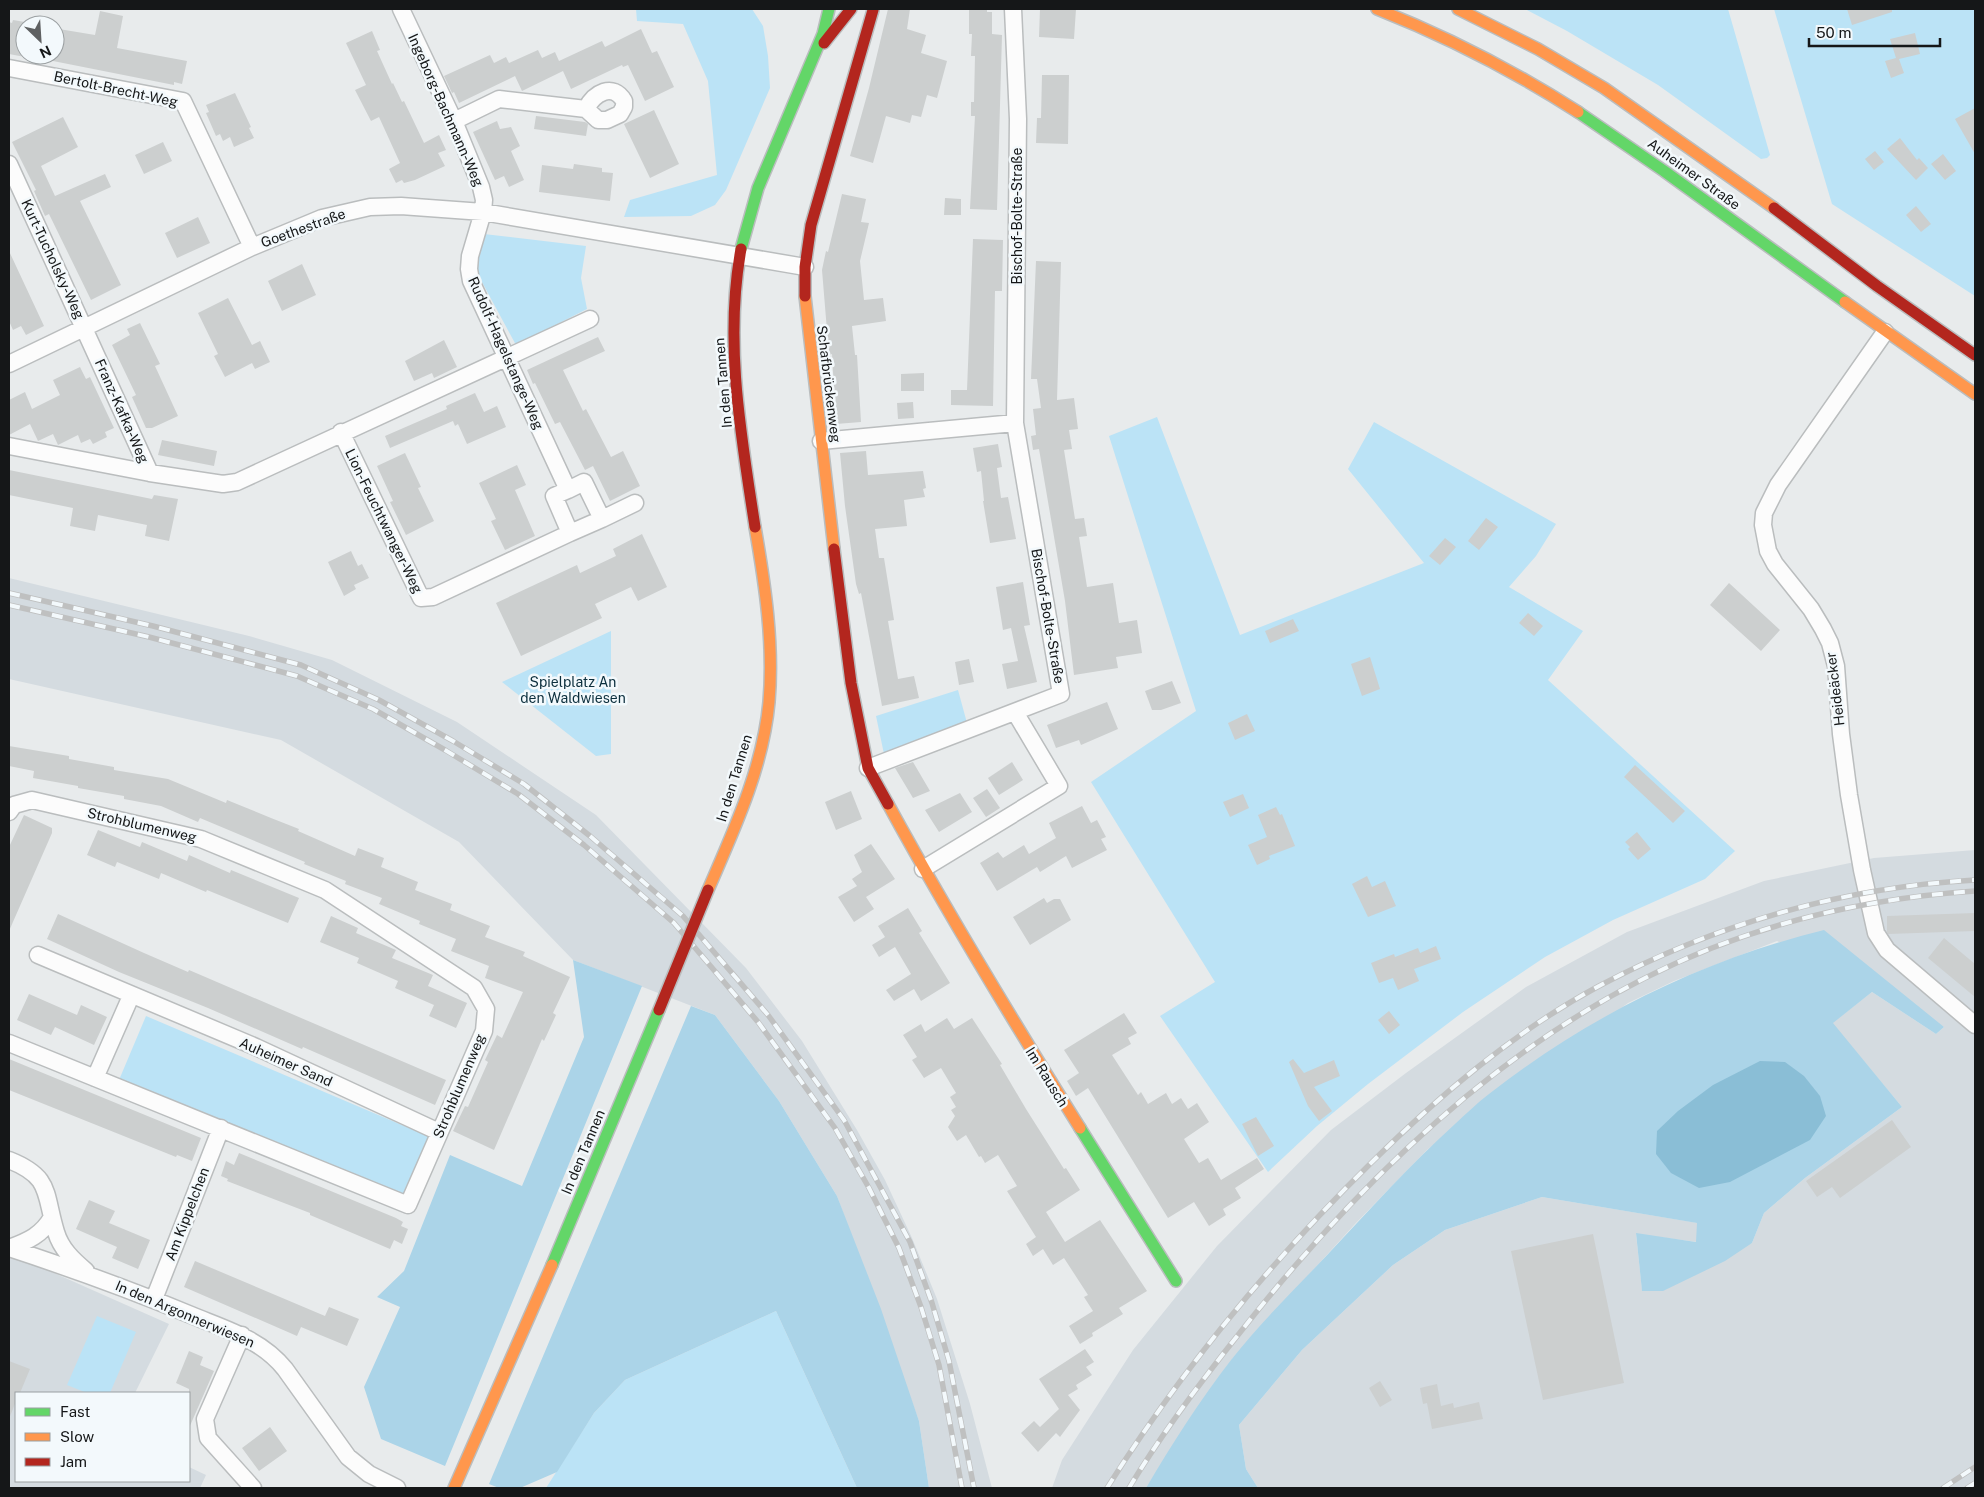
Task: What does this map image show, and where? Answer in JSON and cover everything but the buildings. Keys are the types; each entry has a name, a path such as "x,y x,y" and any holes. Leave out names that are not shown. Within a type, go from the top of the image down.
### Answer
{"street":[{"name":"Ingeborg-Bachmann-Weg","path":"401,9 454,121 481,187 484,200 483,212"},
{"name":"In den Tannen","path":"454,1488 529,1319 736,824 750,786 761,746 770,674 765,601 735,375 733,313 740,256 750,211 813,59 829,9"},
{"path":"813,59 851,9"},
{"name":"Bischof-Bolte-Straße","path":"868,768 1061,694 1015,423 1018,119 1013,9"},
{"name":"Auheimer Straße","path":"1377,9 1449,39 1559,99 1640,153 1885,332 1975,394"},
{"name":"Auheimer Straße","path":"1458,9 1538,49 1604,88 1975,355"},
{"name":"Schafbrückenweg","path":"868,768 851,683 806,323 804,290 811,225 873,10"},
{"path":"813,59 815,22"},
{"name":"Bertolt-Brecht-Weg","path":"9,68 183,101 252,247"},
{"path":"454,121 499,100 586,108"},
{"name":"Kurt-Tucholsky-Weg","path":"9,164 85,328"},
{"name":"Goethestraße","path":"9,364 252,247 322,218 370,207 401,206 483,212 628,235 687,248 805,267"},
{"name":"Rudolf-Hagelstange-Weg","path":"483,212 470,256 469,269 475,291 508,356 568,490"},
{"name":"Lion-Feuchtwanger-Weg","path":"150,473 222,484 237,482 341,432 590,319"},
{"name":"Franz-Kafka-Weg","path":"85,328 150,473"},
{"name":"Heideäcker","path":"1885,332 1778,485 1764,513 1763,524 1768,551 1775,564 1811,610 1830,643 1836,666 1841,734 1849,795 1862,870 1876,934 1888,950 1975,1025"},
{"path":"822,441 1015,423"},
{"name":"Lion-Feuchtwanger-Weg","path":"341,432 421,598 433,597 570,533"},
{"name":"Franz-Kafka-Weg","path":"9,446 150,473"},
{"path":"602,519 584,482 554,496 570,533 602,519 635,503"},
{"path":"923,870 1058,786 1015,712"},
{"name":"Im Rausch","path":"868,768 923,870 1026,1042 1176,1281"},
{"name":"Strohblumenweg","path":"9,812 14,805 32,800 201,839 325,890 474,988 486,1008 484,1031 408,1205 9,1043"},
{"name":"Auheimer Sand","path":"38,955 131,996 256,1047 439,1132"},
{"path":"95,1078 131,996"},
{"name":"Am Kippelchen","path":"154,1299 221,1128"},
{"name":"In den Argonnerwiesen","path":"9,1160 24,1166 40,1179 45,1188 62,1245 72,1260 90,1274"},
{"path":"9,1248 31,1240 47,1225 52,1216"},
{"name":"In den Argonnerwiesen","path":"9,1248 90,1274 154,1299 242,1335 264,1348 277,1359 348,1457 369,1474 397,1488"},
{"path":"242,1335 205,1419 208,1438 253,1488"}],"shaded area":[{"path":"9,578 249,636 332,660 457,722 596,815 746,968 802,1041 857,1130 885,1180 912,1238 937,1299 970,1404 992,1488 929,1488 919,1421 837,1196 779,1101 715,1015 573,960 459,842 281,740 9,679"},
{"path":"1975,850 1975,1488 1258,1488 1246,1469 1239,1425 1302,1350 1393,1265 1445,1230 1542,1197 1698,1223 1697,1242 1636,1234 1642,1290 1752,1243 1764,1213 1805,1178 1902,1107 1832,1023 1872,992 1936,1034 1944,1027 1777,941 1674,981 1628,1003 1428,1149 1355,1224 1232,1359 1194,1413 1146,1488 1052,1488 1062,1460 1133,1350 1217,1246 1331,1130 1406,1073 1526,987 1627,932 1764,881 1874,858"},
{"path":"1824,930 1944,1027 1936,1034 1872,992 1833,1023 1902,1107 1805,1178 1764,1213 1752,1243 1725,1261 1663,1291 1642,1291 1636,1233 1696,1242 1697,1223 1542,1197 1445,1230 1393,1265 1302,1350 1239,1425 1246,1469 1258,1488 1146,1488 1208,1391 1254,1332 1407,1171 1485,1097 1566,1040 1648,994 1734,957"},
{"path":"573,960 642,986 445,1466 381,1439 364,1387 400,1307 377,1297 404,1271 450,1155 522,1186 584,1037"},
{"path":"691,1006 715,1015 779,1101 837,1196 881,1309 919,1421 929,1488 857,1488 776,1311 625,1380 594,1413 557,1472 520,1488 499,1488 489,1484"},
{"path":"1760,1061 1785,1062 1804,1076 1820,1096 1826,1116 1810,1140 1730,1182 1699,1188 1671,1173 1656,1154 1657,1131 1678,1111 1713,1085"},
{"path":"9,1253 169,1324 135,1392 15,1392 15,1482 190,1482 190,1467 206,1475 200,1488 9,1488"}],"green space":[{"path":"636,9 752,9 763,26 768,56 770,88 726,190 715,205 691,216 624,217 630,200 717,175 708,81 683,24 637,21"},
{"path":"1525,9 1728,9 1770,155 1767,158 1761,159 1658,85 1567,31"},
{"path":"1774,9 1975,9 1975,296 1832,204"},
{"path":"484,234 586,246 581,278 587,309 516,345 476,271 477,257"},
{"path":"1157,417 1240,635 1424,563 1348,469 1374,422 1556,524 1536,556 1509,587 1583,631 1548,680 1735,851 1705,879 1613,920 1545,957 1463,1012 1368,1084 1317,1126 1268,1172 1160,1016 1215,982 1091,782 1196,711 1109,436"},
{"name":"Spielplatz An den Waldwiesen","path":"611,631 611,754 596,756 502,682"},
{"path":"958,690 967,723 884,754 876,716"},
{"path":"146,1016 430,1137 402,1200 119,1080"},
{"path":"776,1311 857,1488 546,1488 594,1413 625,1380"},
{"path":"97,1316 136,1332 110,1392 84,1392 67,1385"}],"railway":[{"path":"9,593 153,626 301,665 379,700 453,741 524,784 590,836 683,916 768,1015 844,1120 910,1242 932,1303 949,1361 974,1488"},
{"path":"9,605 149,637 297,676 373,709 518,794 584,845 674,923 758,1022 835,1128 869,1188 899,1248 921,1307 939,1365 962,1488"},
{"path":"1107,1488 1197,1358 1299,1238 1335,1199 1398,1137 1452,1089 1508,1044 1538,1023 1599,986 1688,944 1734,927 1781,912 1829,900 1926,884 1975,880"},
{"path":"1129,1488 1169,1427 1212,1368 1290,1272 1341,1214 1395,1160 1453,1108 1513,1060 1576,1017 1643,979 1744,936 1841,909 1908,898 1975,891"},
{"path":"1943,1488 1975,1467"},
{"path":"1967,1488 1975,1483"}],"traffic: fast":[{"path":"741,249 758,188 823,34 829,9"},
{"path":"1578,112 1664,171 1845,302"},
{"path":"552,1265 659,1010"},
{"path":"1080,1128 1176,1281"}],"traffic: slow":[{"path":"1377,9 1429,31 1480,56 1578,112"},
{"path":"1458,9 1538,49 1604,88 1774,208"},
{"path":"805,296 834,549"},
{"path":"1845,302 1975,394"},
{"path":"708,890 746,798 761,751 766,727 770,680 769,636 765,592 755,527"},
{"path":"888,804 981,967 1080,1128"},
{"path":"454,1488 552,1265"}],"traffic: jam":[{"path":"824,43 851,9"},
{"path":"805,296 805,267 811,225 873,10"},
{"path":"1774,208 1877,286 1975,355"},
{"path":"741,249 736,284 734,354 740,423 755,527"},
{"path":"834,549 851,683 868,768 888,804"},
{"path":"659,1010 708,890"}]}
